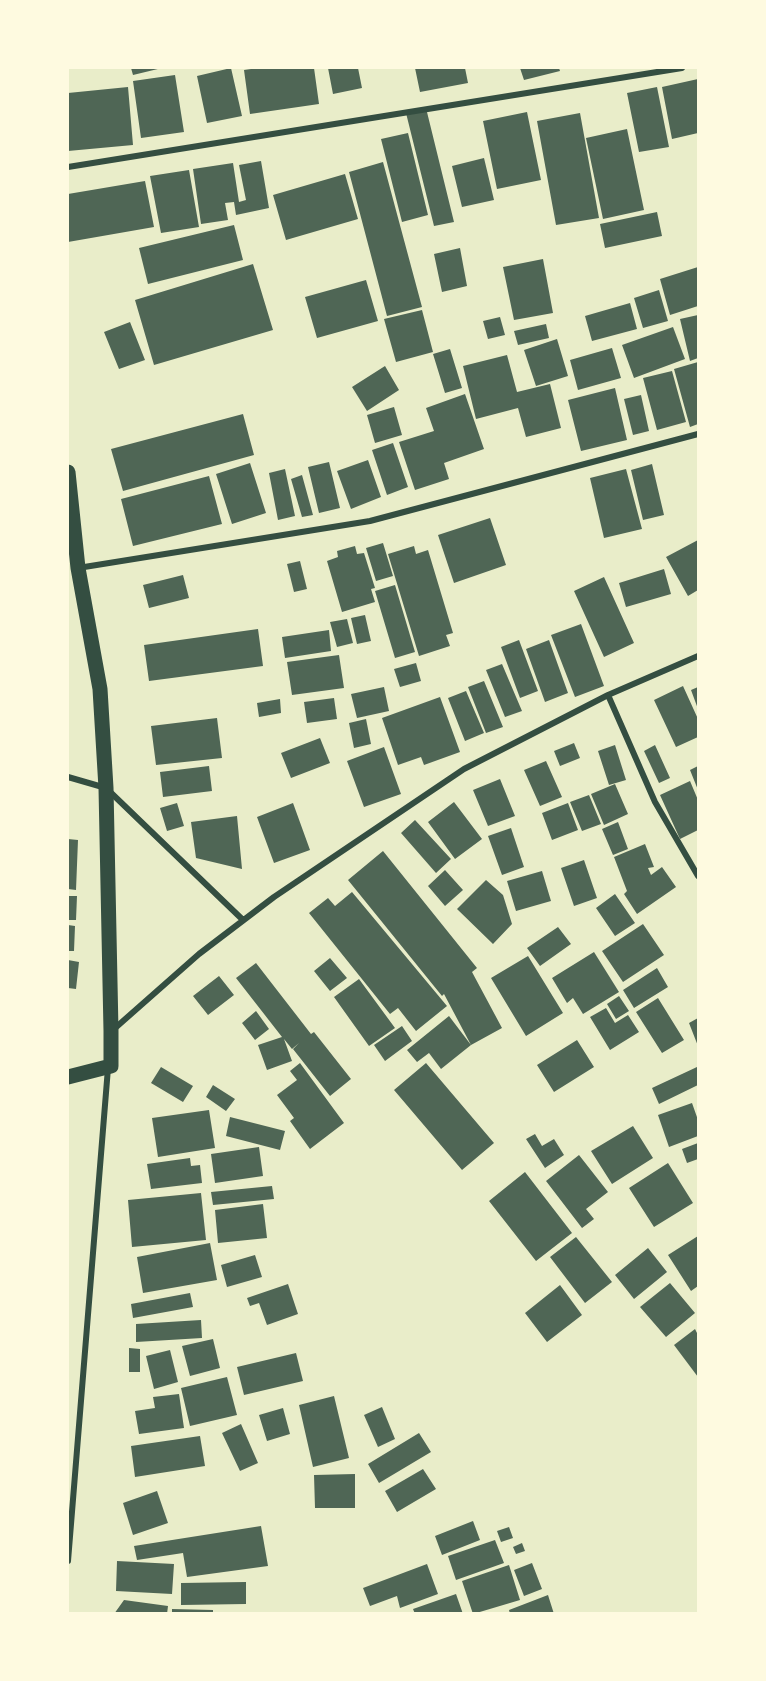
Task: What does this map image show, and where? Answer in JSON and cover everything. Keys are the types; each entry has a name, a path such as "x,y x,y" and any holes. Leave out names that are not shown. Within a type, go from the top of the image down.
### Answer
{"main road":[{"path":"68,472 78,568 100,689 106,788 111,1031 111,1066 68,1077"}],"street":[{"path":"68,166 682,68"},
{"path":"78,568 370,521 699,434"},
{"path":"68,1561 111,1031 199,954 243,920 464,769 608,696 699,656"},
{"path":"608,696 655,802 699,876"},
{"path":"68,777 106,788 243,920"}],"building":[{"path":"131,68 162,68 133,75"},
{"path":"231,68 242,116 207,123 197,76"},
{"path":"314,68 319,104 250,114 244,70"},
{"path":"328,68 358,68 362,88 333,94"},
{"path":"415,68 465,68 468,83 420,92"},
{"path":"520,68 559,68 560,71 524,80"},
{"path":"175,75 184,132 141,138 133,81"},
{"path":"698,79 698,133 672,139 662,87"},
{"path":"128,87 133,145 68,151 68,93"},
{"path":"657,87 669,147 639,152 627,93"},
{"path":"426,108 454,222 434,226 406,113"},
{"path":"527,112 541,180 497,189 483,121"},
{"path":"580,113 599,218 556,225 537,121"},
{"path":"627,129 644,210 603,219 586,138"},
{"path":"408,133 428,215 402,222 381,139"},
{"path":"484,158 494,200 462,207 452,166"},
{"path":"261,161 269,208 236,215 234,202 225,203 228,220 201,224 193,169 233,163 239,202 246,200 239,165"},
{"path":"383,162 422,307 387,316 349,172"},
{"path":"189,170 199,227 161,233 150,176"},
{"path":"345,174 358,219 286,240 273,195"},
{"path":"145,181 154,227 68,242 68,194"},
{"path":"657,212 662,236 605,248 600,224"},
{"path":"234,225 243,260 148,284 139,248"},
{"path":"460,248 467,286 442,292 434,254"},
{"path":"543,259 553,313 514,320 503,267"},
{"path":"253,264 273,330 154,365 135,300"},
{"path":"698,267 698,306 670,315 660,279"},
{"path":"366,280 378,321 317,338 305,297"},
{"path":"659,290 668,321 643,328 634,298"},
{"path":"630,303 637,329 592,341 585,316"},
{"path":"422,310 433,352 396,362 384,319"},
{"path":"698,315 698,358 690,361 680,319"},
{"path":"500,317 505,335 488,339 483,321"},
{"path":"130,322 145,360 119,369 104,332"},
{"path":"546,324 549,338 518,345 514,331"},
{"path":"673,327 685,359 634,378 622,345"},
{"path":"557,339 568,376 536,386 524,350"},
{"path":"612,348 621,378 578,390 570,360"},
{"path":"450,349 462,388 445,393 433,354"},
{"path":"507,355 517,392 550,384 561,428 526,437 518,408 476,419 463,366"},
{"path":"698,362 698,424 690,427 674,369"},
{"path":"385,366 399,390 367,411 352,387"},
{"path":"672,371 686,422 657,430 643,378"},
{"path":"615,388 627,440 581,451 568,400"},
{"path":"465,394 484,449 444,463 449,479 415,490 399,442 434,431 426,408"},
{"path":"641,395 649,431 633,435 624,399"},
{"path":"394,407 402,435 375,443 367,415"},
{"path":"243,414 254,455 123,491 111,449"},
{"path":"393,443 408,487 387,495 372,450"},
{"path":"368,460 381,497 351,509 337,471"},
{"path":"329,462 340,508 319,513 308,467"},
{"path":"250,463 266,513 232,524 216,474"},
{"path":"652,464 664,515 643,520 631,470"},
{"path":"285,469 295,516 278,520 269,473"},
{"path":"626,469 642,529 604,538 590,478"},
{"path":"302,475 313,515 302,517 291,479"},
{"path":"209,476 222,524 133,546 121,499"},
{"path":"490,518 506,565 454,583 438,535"},
{"path":"698,540 698,590 688,596 666,557"},
{"path":"383,543 393,576 376,581 366,548"},
{"path":"355,546 357,554 364,553 375,588 371,589 375,602 342,612 327,561 338,557 337,551"},
{"path":"414,546 416,554 428,550 453,633 446,635 450,646 419,656 388,554"},
{"path":"300,561 307,589 294,592 287,564"},
{"path":"664,569 671,594 626,607 619,583"},
{"path":"183,575 189,598 149,608 143,585"},
{"path":"604,577 634,643 604,657 574,591"},
{"path":"395,585 415,652 395,658 375,591"},
{"path":"365,615 371,641 357,644 351,618"},
{"path":"347,619 353,643 337,647 330,622"},
{"path":"581,624 604,686 575,697 551,635"},
{"path":"258,629 263,666 149,681 144,645"},
{"path":"329,630 331,651 285,658 282,637"},
{"path":"519,640 538,691 520,698 501,647"},
{"path":"549,640 568,693 545,702 526,649"},
{"path":"339,655 344,688 292,695 287,662"},
{"path":"416,663 421,681 400,687 394,669"},
{"path":"502,664 522,711 505,717 486,670"},
{"path":"484,681 503,727 486,733 468,687"},
{"path":"683,686 698,719 698,737 676,747 654,700"},
{"path":"384,687 389,711 357,718 351,694"},
{"path":"698,687 698,709 691,690"},
{"path":"466,691 484,733 465,741 448,698"},
{"path":"440,697 460,752 424,765 421,757 398,765 382,718"},
{"path":"334,698 337,719 307,723 304,702"},
{"path":"280,699 281,713 259,717 257,703"},
{"path":"217,718 222,758 156,765 151,726"},
{"path":"366,719 371,744 354,748 349,723"},
{"path":"320,738 330,763 291,778 281,753"},
{"path":"574,743 580,758 560,766 554,751"},
{"path":"615,745 626,780 609,785 598,751"},
{"path":"655,745 670,778 659,783 644,751"},
{"path":"384,747 401,794 364,807 347,761"},
{"path":"546,761 562,797 540,806 524,770"},
{"path":"209,766 212,791 163,797 160,772"},
{"path":"698,766 698,790 690,770"},
{"path":"500,779 515,816 488,826 473,790"},
{"path":"690,781 698,800 698,830 680,839 660,795"},
{"path":"615,784 628,814 604,825 591,794"},
{"path":"589,795 601,824 582,831 570,802"},
{"path":"454,802 482,839 455,859 428,822"},
{"path":"177,803 184,826 167,831 160,808"},
{"path":"293,803 310,850 274,863 257,817"},
{"path":"568,803 578,830 552,840 542,813"},
{"path":"237,816 242,869 196,858 191,822"},
{"path":"415,820 451,859 436,873 401,833"},
{"path":"618,822 628,849 613,855 602,829"},
{"path":"511,828 524,867 502,875 488,836"},
{"path":"68,839 78,840 76,890 68,889"},
{"path":"645,844 654,867 648,868 651,875 662,867 676,887 637,914 624,894 627,891 614,857"},
{"path":"383,851 477,968 472,972 502,1028 471,1045 444,994 442,996 348,880"},
{"path":"584,860 597,898 574,906 561,868"},
{"path":"445,870 463,890 445,906 428,886"},
{"path":"542,871 551,901 516,911 507,881"},
{"path":"486,880 503,895 512,924 493,944 457,909"},
{"path":"352,892 447,1006 416,1031 398,1008 390,1014 309,913 328,898 335,906"},
{"path":"615,894 635,923 615,936 596,908"},
{"path":"68,896 77,896 76,920 68,920"},
{"path":"643,924 664,955 623,982 602,951"},
{"path":"68,925 75,926 74,951 68,951"},
{"path":"558,927 571,944 540,966 527,948"},
{"path":"594,952 619,992 583,1014 573,998 567,1003 552,978"},
{"path":"528,956 563,1013 526,1036 491,978"},
{"path":"330,958 347,978 330,991 314,971"},
{"path":"68,960 79,962 76,989 68,988"},
{"path":"256,963 311,1034 314,1032 351,1079 330,1096 293,1049 299,1043 292,1049 284,1039 292,1061 267,1070 258,1045 282,1037 236,978"},
{"path":"657,968 668,987 634,1008 623,990"},
{"path":"219,976 234,995 208,1015 193,996"},
{"path":"359,979 395,1028 369,1046 334,997"},
{"path":"619,996 629,1011 616,1019 607,1004"},
{"path":"658,998 684,1040 662,1053 636,1012"},
{"path":"606,1008 615,1023 628,1015 639,1032 610,1050 590,1017"},
{"path":"256,1011 269,1029 255,1040 242,1023"},
{"path":"449,1016 471,1045 441,1069 429,1053 417,1062 407,1050"},
{"path":"698,1018 698,1046 689,1023"},
{"path":"402,1026 412,1041 385,1061 374,1045"},
{"path":"577,1040 594,1067 554,1092 537,1065"},
{"path":"300,1063 344,1123 310,1149 290,1121 294,1118 277,1095 297,1080 290,1071"},
{"path":"426,1063 494,1143 462,1170 394,1090"},
{"path":"161,1067 193,1086 183,1102 151,1083"},
{"path":"697,1067 698,1085 659,1104 652,1088"},
{"path":"213,1085 235,1099 226,1111 206,1097"},
{"path":"692,1103 698,1120 698,1136 669,1147 658,1115"},
{"path":"209,1110 215,1148 158,1157 152,1118"},
{"path":"230,1117 285,1131 280,1150 226,1136"},
{"path":"633,1126 653,1158 612,1184 591,1151"},
{"path":"535,1134 542,1146 554,1139 564,1155 545,1168 526,1139"},
{"path":"698,1143 698,1159 687,1163 682,1149"},
{"path":"259,1147 263,1176 215,1183 211,1154"},
{"path":"579,1155 608,1192 586,1209 594,1219 582,1228 546,1181"},
{"path":"190,1158 191,1166 200,1165 202,1183 151,1189 147,1164"},
{"path":"668,1163 693,1203 654,1227 629,1188"},
{"path":"525,1172 572,1233 536,1261 489,1201"},
{"path":"272,1186 274,1199 213,1205 211,1192"},
{"path":"201,1193 206,1240 132,1247 128,1200"},
{"path":"263,1204 267,1238 218,1243 215,1210"},
{"path":"698,1236 698,1286 691,1291 668,1255"},
{"path":"576,1237 612,1282 585,1303 550,1257"},
{"path":"210,1243 217,1280 143,1293 137,1257"},
{"path":"648,1248 667,1272 634,1299 615,1275"},
{"path":"255,1255 262,1277 227,1287 221,1265"},
{"path":"670,1283 695,1313 666,1337 640,1307"},
{"path":"288,1284 298,1314 267,1325 259,1303 250,1306 247,1298"},
{"path":"560,1285 582,1315 547,1342 525,1313"},
{"path":"190,1293 193,1307 133,1318 131,1304"},
{"path":"201,1320 202,1338 136,1342 136,1324"},
{"path":"695,1329 698,1335 698,1377 674,1345"},
{"path":"213,1339 220,1368 190,1376 182,1346"},
{"path":"129,1348 140,1349 140,1372 129,1372"},
{"path":"170,1350 178,1382 154,1389 146,1356"},
{"path":"296,1353 303,1381 244,1395 237,1367"},
{"path":"227,1377 237,1415 190,1426 181,1388"},
{"path":"179,1394 184,1428 139,1434 135,1411 155,1408 153,1397"},
{"path":"334,1396 349,1458 313,1467 299,1405"},
{"path":"382,1407 395,1439 378,1447 364,1415"},
{"path":"283,1408 290,1434 267,1441 259,1415"},
{"path":"241,1424 258,1463 240,1471 222,1433"},
{"path":"419,1433 431,1452 379,1483 368,1464"},
{"path":"200,1436 205,1466 135,1477 131,1446"},
{"path":"423,1469 436,1489 397,1512 385,1491"},
{"path":"355,1474 355,1508 315,1508 314,1475"},
{"path":"157,1491 168,1523 133,1535 123,1503"},
{"path":"473,1521 480,1540 442,1555 435,1536"},
{"path":"261,1526 268,1566 187,1577 183,1553 137,1560 134,1546"},
{"path":"509,1527 513,1538 501,1542 497,1531"},
{"path":"495,1540 504,1563 456,1580 448,1556"},
{"path":"522,1543 525,1551 516,1554 513,1547"},
{"path":"117,1561 174,1564 172,1594 116,1591"},
{"path":"532,1563 542,1589 524,1596 514,1570"},
{"path":"427,1564 438,1594 400,1608 397,1596 370,1606 363,1588"},
{"path":"509,1565 520,1600 473,1614 462,1581"},
{"path":"246,1582 246,1604 181,1605 181,1583"},
{"path":"456,1594 463,1614 415,1614 413,1609"},
{"path":"548,1595 554,1614 510,1614 509,1610"},
{"path":"124,1600 168,1606 167,1614 114,1614"},
{"path":"172,1609 213,1610 213,1614 172,1614"}]}
